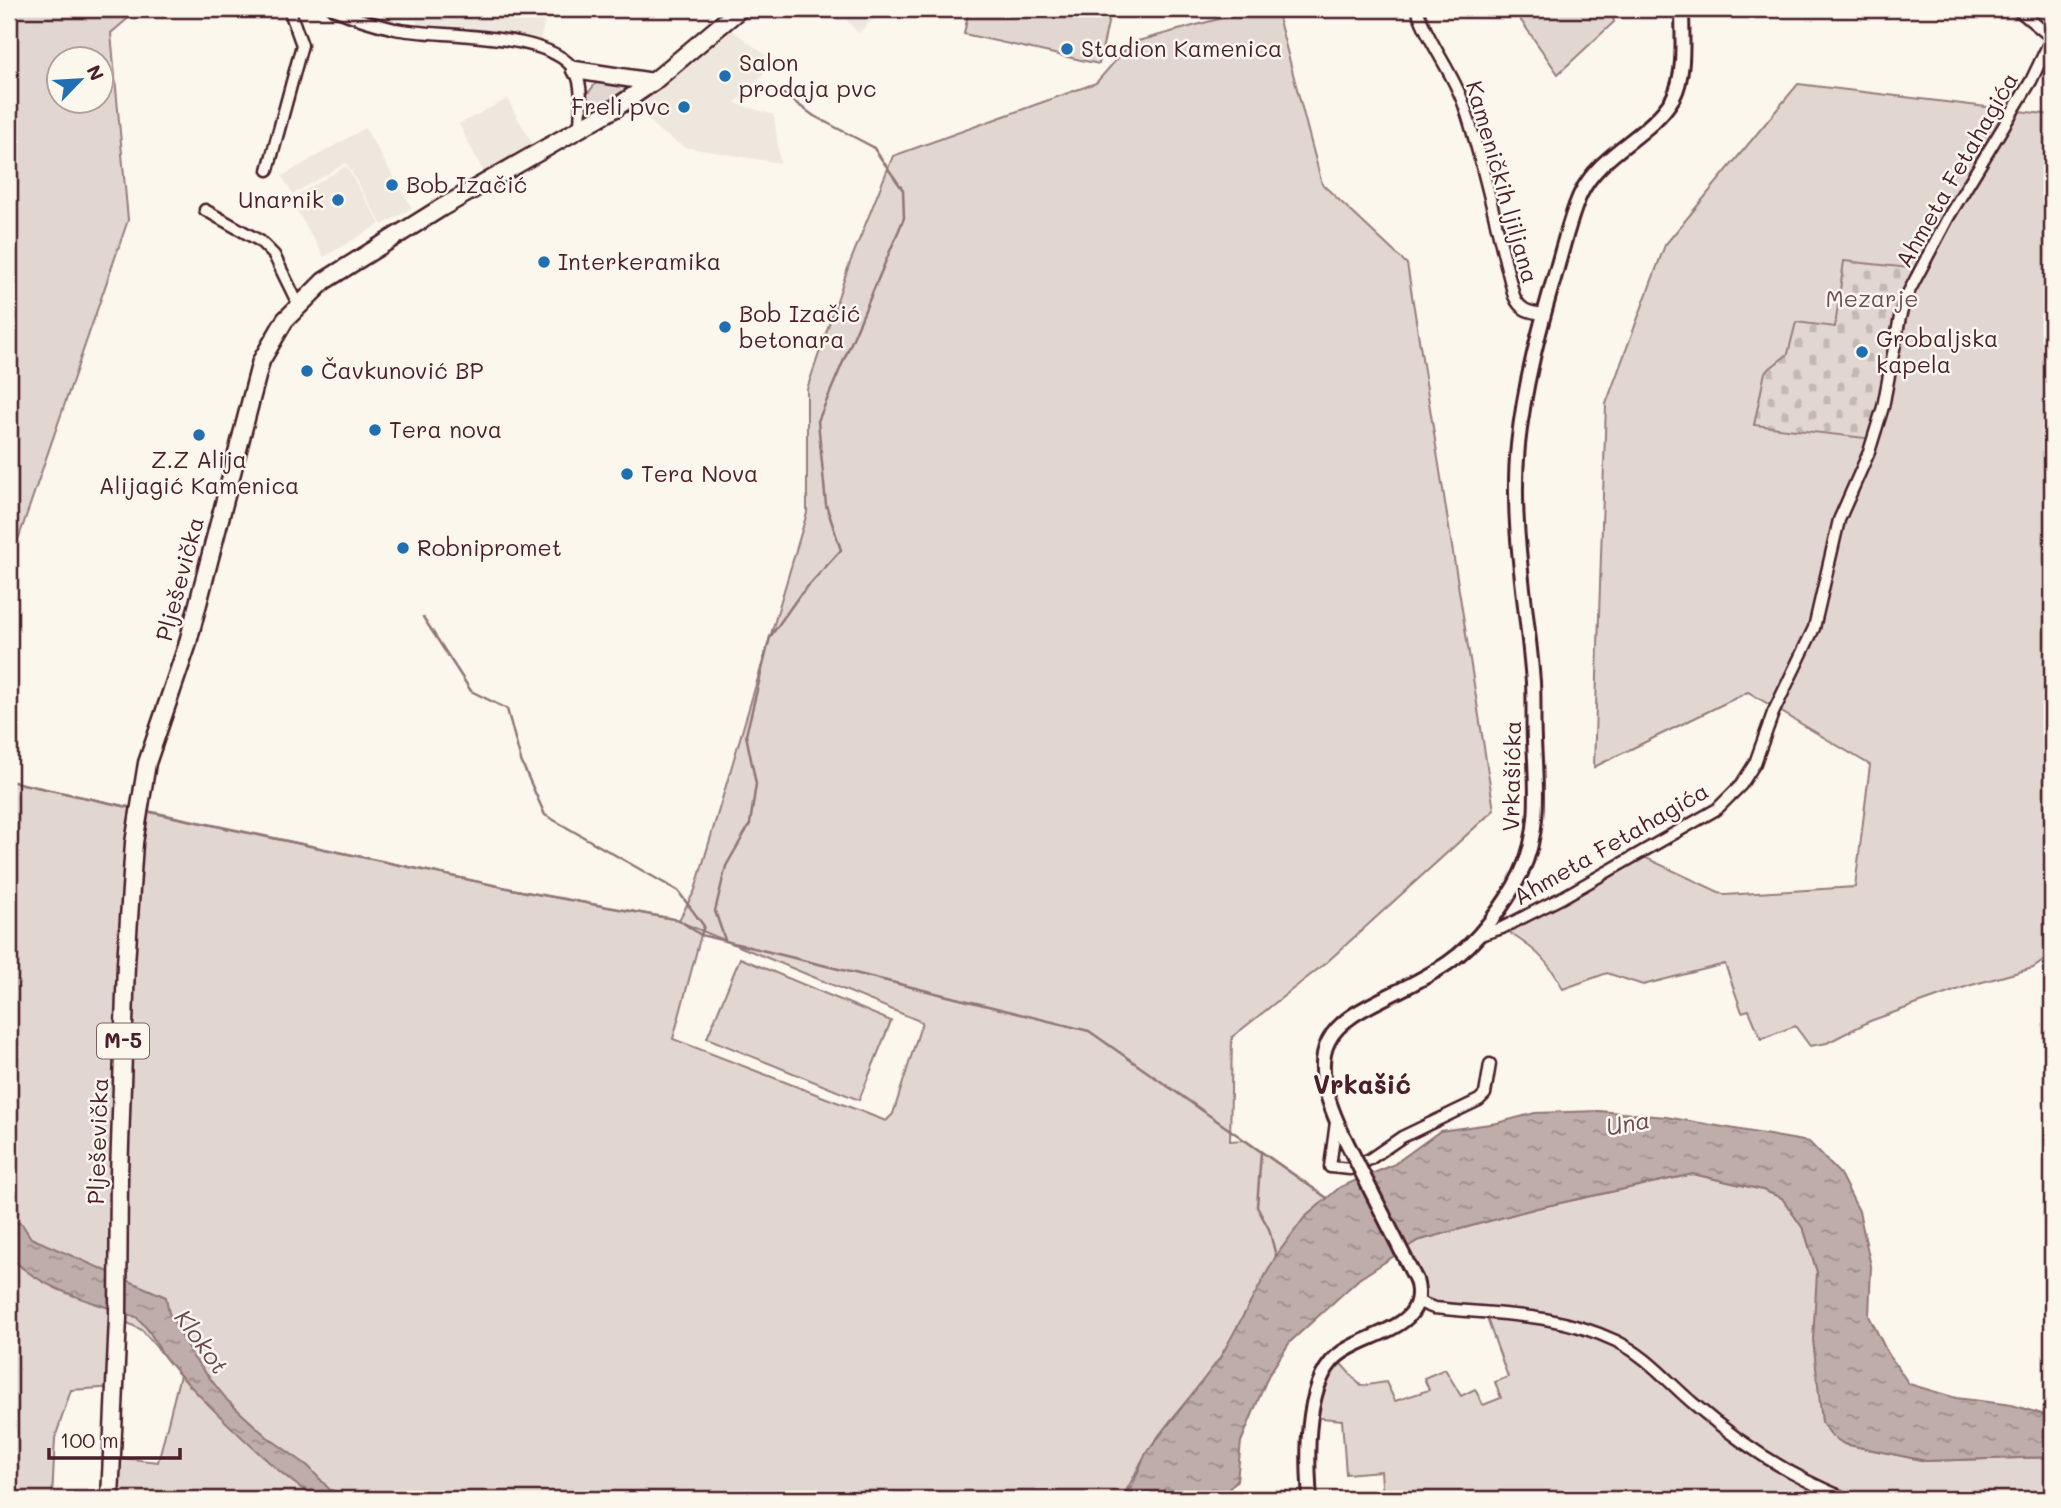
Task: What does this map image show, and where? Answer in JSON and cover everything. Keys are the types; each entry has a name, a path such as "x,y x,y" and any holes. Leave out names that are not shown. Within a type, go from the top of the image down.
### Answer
{"main road":[{"name":"Plješevička","path":"110,1499 118,1318 125,990 134,843 147,763 187,646 261,361 298,304 344,267 580,130 653,82 740,9"},
{"path":"575,70 653,82"}],"street":[{"path":"268,170 302,45 289,9"},
{"path":"333,9 393,28 539,47 552,52 575,70 579,84 580,130"},
{"name":"Kameničkih ljiljana","path":"1417,9 1425,32 1463,102 1514,296 1518,305 1526,312 1543,314"},
{"name":"Vrkašićka","path":"1419,1302 1416,1280 1336,1122 1322,1067 1326,1046 1335,1030 1367,1004 1451,961 1477,936 1520,876 1533,841 1537,797 1532,682 1515,500 1518,445 1543,314 1577,205 1594,171 1659,116 1674,96 1680,73 1682,9"},
{"path":"2017,9 2052,37"},
{"name":"Ahmeta Fetahagića","path":"1477,936 1502,928 1563,897 1717,809 1741,785 1755,764 1773,713 1814,628 1839,520 1870,452 1883,407 1899,317 1906,298 1949,216 2031,81 2052,37"},
{"path":"205,210 260,241 274,255 298,304"},
{"path":"1336,1122 1330,1167 1350,1169 1402,1137 1479,1100 1485,1094 1490,1064"},
{"path":"1310,1499 1310,1425 1322,1377 1335,1357 1399,1324 1415,1311 1419,1302 1434,1308 1556,1319 1617,1342 1658,1369 1691,1402 1747,1447 1788,1471 1847,1499"}],"shaded area":[{"path":"415,9 547,9 539,47 418,32"},
{"path":"838,9 885,9 858,33"},
{"path":"730,29 775,62 735,103 774,115 780,163 684,147 658,130 635,104"},
{"path":"507,99 536,150 487,179 459,124"},
{"name":"Bob Izačić","path":"365,128 412,208 382,225 346,163 293,194 282,176"},
{"path":"346,166 380,224 324,257 290,199"}],"green space":[{"path":"9,9 139,9 111,33 112,46 46,46 46,116 116,116 116,88 128,220 9,566"},
{"name":"Stadion Kamenica","path":"969,9 1111,9 1099,64 964,34"},
{"path":"1255,9 1276,9 1322,184 1407,264 1494,810 1327,962 1232,1037 1230,1141 1245,1140 1327,1198 1294,1233 1221,1356 1155,1441 1124,1494 1120,1499 110,1499 112,1457 158,1462 180,1375 142,1330 118,1318 115,1387 71,1390 55,1438 52,1499 9,1499 9,781 526,892 679,920 695,890 807,513 807,389 849,265 893,156 1096,83 1131,43","holes":["683,923 922,1022 893,1114 886,1121 673,1039 701,935"]},
{"path":"1513,9 1611,9 1614,22 1558,74"},
{"path":"596,83 615,84 630,89 583,120 585,97"},
{"name":"Mezarje","path":"1798,84 2052,115 2052,955 2033,968 1968,986 1870,1021 1827,1043 1810,1046 1795,1026 1761,1039 1749,1010 1742,1012 1725,964 1643,985 1607,973 1563,989 1538,954 1502,928 1638,854 1725,895 1855,887 1870,765 1748,692 1594,767 1606,404 1665,245"},
{"name":"Mezarje","path":"1844,261 1920,269 1906,297 1873,439 1754,425 1765,372 1788,354 1796,322 1835,327"},
{"path":"740,958 891,1021 859,1100 707,1038"},
{"path":"1693,1174 1763,1190 1782,1198 1804,1230 1817,1272 1822,1422 1844,1444 1926,1461 2052,1457 2052,1499 1383,1499 1381,1471 1346,1474 1342,1420 1311,1417 1335,1357 1361,1386 1386,1382 1395,1401 1429,1390 1424,1378 1445,1369 1461,1396 1475,1389 1483,1405 1501,1398 1495,1382 1508,1377 1485,1313 1419,1302 1400,1249 1417,1241 1537,1208"}],"water":[{"name":"Una","path":"1599,1111 1666,1117 1809,1142 1840,1174 1859,1211 1871,1266 1869,1316 1887,1352 1909,1384 1956,1398 2012,1405 2052,1417 2052,1457 1926,1461 1844,1444 1832,1436 1822,1422 1813,1340 1817,1272 1804,1230 1782,1198 1763,1190 1693,1174 1537,1208 1417,1241 1359,1279 1290,1342 1268,1376 1241,1442 1237,1480 1220,1499 1120,1499 1132,1486 1145,1455 1220,1358 1276,1256 1304,1218 1340,1187 1393,1165 1440,1131 1497,1123 1535,1113"},
{"path":"9,1219 22,1224 31,1238 166,1297 169,1313 193,1357 228,1401 266,1436 308,1466 330,1490 360,1499 322,1499 290,1480 199,1395 170,1364 136,1317 68,1294 21,1267 9,1255"}],"waterway":[{"path":"725,940 715,911 726,866 750,824 756,784 746,735 770,637 799,596 841,550 826,505 818,421 904,218 903,190 873,147 814,116 778,90"},
{"path":"423,617 471,691 507,709 521,761 545,815 678,891 704,926 701,935"},
{"path":"9,781 132,808"},
{"path":"145,811 526,892 679,920 701,935 1089,1031 1327,1198"},
{"path":"1261,1152 1257,1207 1269,1229 1276,1256"}],"place":[{"name":"Stadion Kamenica","path":"1067,49"},
{"name":"Salon prodaja pvc","path":"725,76"},
{"name":"Freli pvc","path":"684,107"},
{"name":"Bob Izačić","path":"392,185"},
{"name":"Unarnik","path":"338,200"},
{"name":"Interkeramika","path":"544,262"},
{"name":"Bob Izačić betonara","path":"725,327"},
{"name":"Grobaljska kapela","path":"1862,352"},
{"name":"Čavkunović BP","path":"307,371"},
{"name":"Tera nova","path":"375,430"},
{"name":"Z.Z Alija Alijagić Kamenica","path":"199,435"},
{"name":"Tera Nova","path":"627,474"},
{"name":"Robnipromet","path":"403,548"}],"district":[{"name":"Vrkašić","path":"1362,1085"}],"water label":[{"name":"Klokot","path":"201,1342"}]}
